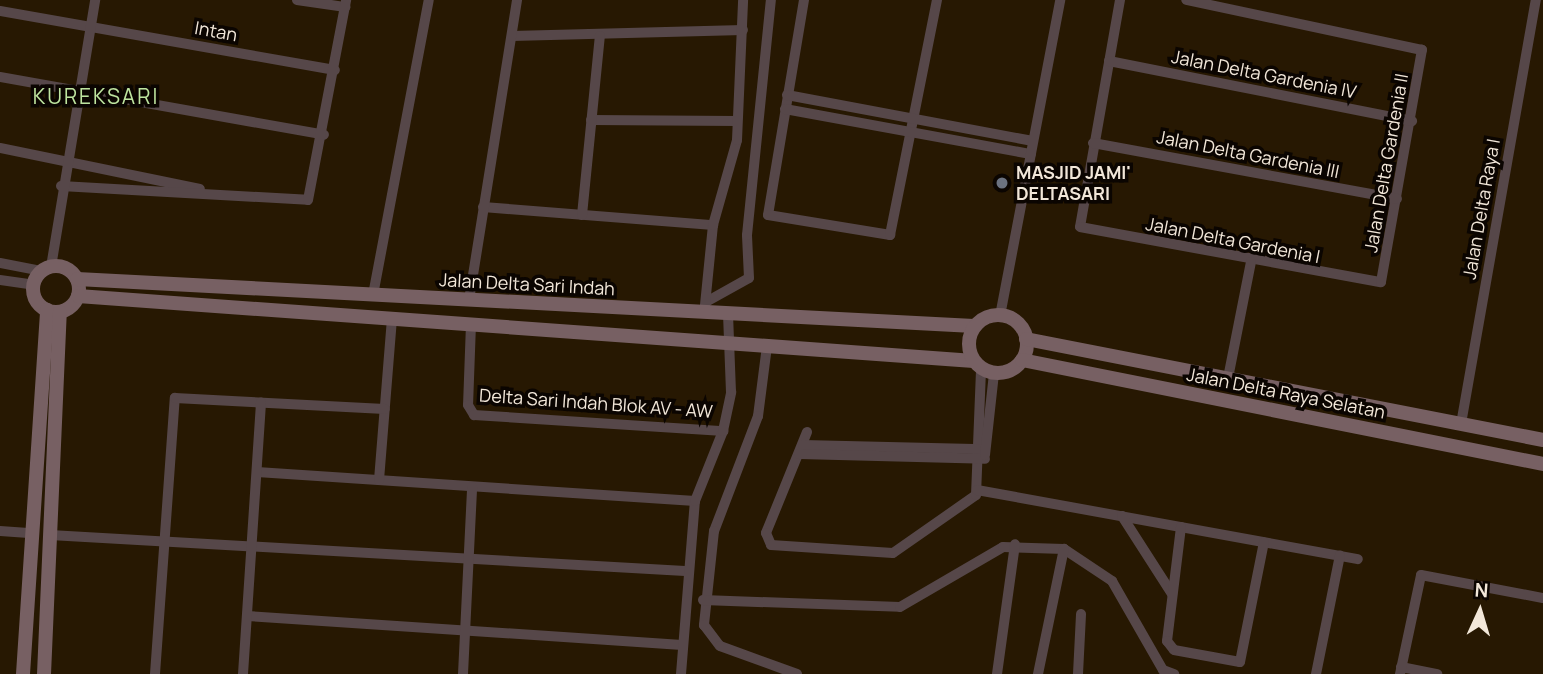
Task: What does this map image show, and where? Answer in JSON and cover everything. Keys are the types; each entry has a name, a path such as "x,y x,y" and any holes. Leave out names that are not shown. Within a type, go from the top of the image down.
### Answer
{"street":[{"path":"53,311 36,300 34,285 47,269 65,159 81,94 95,0"},
{"path":"61,186 209,192 303,203 311,195 324,135 345,4 297,0"},
{"path":"373,295 429,0"},
{"path":"469,300 517,0"},
{"path":"705,307 713,225 737,121 743,0"},
{"path":"705,307 749,278 747,235 771,0"},
{"path":"804,0 767,211 773,220 890,235 937,1 925,0"},
{"path":"1000,316 1060,0"},
{"path":"1093,143 1120,0"},
{"name":"Jalan Delta Gardenia II","path":"1186,0 1416,46 1423,57 1383,279 1376,284"},
{"name":"Jalan Delta Raya I","path":"1461,424 1536,0"},
{"name":"Intan","path":"0,11 335,69"},
{"path":"512,36 600,36 743,30"},
{"path":"582,215 600,36"},
{"name":"Jalan Delta Gardenia IV","path":"1109,61 1412,121"},
{"path":"0,77 81,94 324,135"},
{"path":"787,96 1033,141"},
{"path":"785,109 911,134 1031,153"},
{"path":"591,120 737,121"},
{"name":"Jalan Delta Gardenia III","path":"1093,143 1397,199"},
{"name":"Jalan Delta Gardenia I","path":"1093,143 1078,223 1083,229 1376,284"},
{"path":"0,148 65,159 209,192"},
{"path":"483,208 713,225"},
{"path":"1228,378 1251,262"},
{"path":"0,263 47,269 77,279 78,296"},
{"name":"Jalan Delta Sari Indah","path":"77,279 613,307 705,307 728,314 974,326"},
{"path":"0,280 34,285"},
{"path":"270,310 271,290"},
{"path":"53,311 78,296 767,346 983,367 1022,360 1026,339 1020,325 1000,316 974,326 969,342 983,367 977,490 972,500 893,554 779,547 766,533 807,432"},
{"path":"429,321 431,298"},
{"path":"612,334 613,307"},
{"path":"23,674 32,533 53,311"},
{"path":"44,674 50,535 53,311"},
{"path":"681,674 685,570 695,501 723,431 731,392 727,343 728,314"},
{"path":"379,480 392,318"},
{"name":"Delta Sari Indah Blok AV - AW","path":"471,324 468,405 474,415 723,431"},
{"name":"Jalan Delta Raya Selatan","path":"1026,339 1543,440"},
{"path":"767,346 758,416 714,531 703,600 710,641 797,674"},
{"name":"Jalan Delta Raya Selatan","path":"1022,360 1543,464"},
{"path":"155,674 173,401 385,409"},
{"path":"243,674 261,403"},
{"path":"801,449 979,454"},
{"path":"257,472 695,501"},
{"path":"463,674 472,487"},
{"path":"977,490 1357,559"},
{"path":"1122,516 1172,594"},
{"path":"1181,527 1172,594 1170,649 1240,662"},
{"path":"0,531 32,533"},
{"path":"50,535 685,570"},
{"path":"1248,674 1240,662 1264,542"},
{"path":"703,600 900,607 1015,544 1064,550 1112,581 1163,670 1174,674"},
{"path":"997,674 1015,544"},
{"path":"1038,674 1064,550"},
{"path":"1316,674 1340,555"},
{"path":"1437,674 1400,671 1421,575 1543,598"},
{"path":"1078,674 1081,614"},
{"path":"247,616 682,645"}],"place":[{"name":"MASJID JAMI' DELTASARI","path":"1002,183"}],"district":[{"name":"KUREKSARI","path":"96,96"}]}
